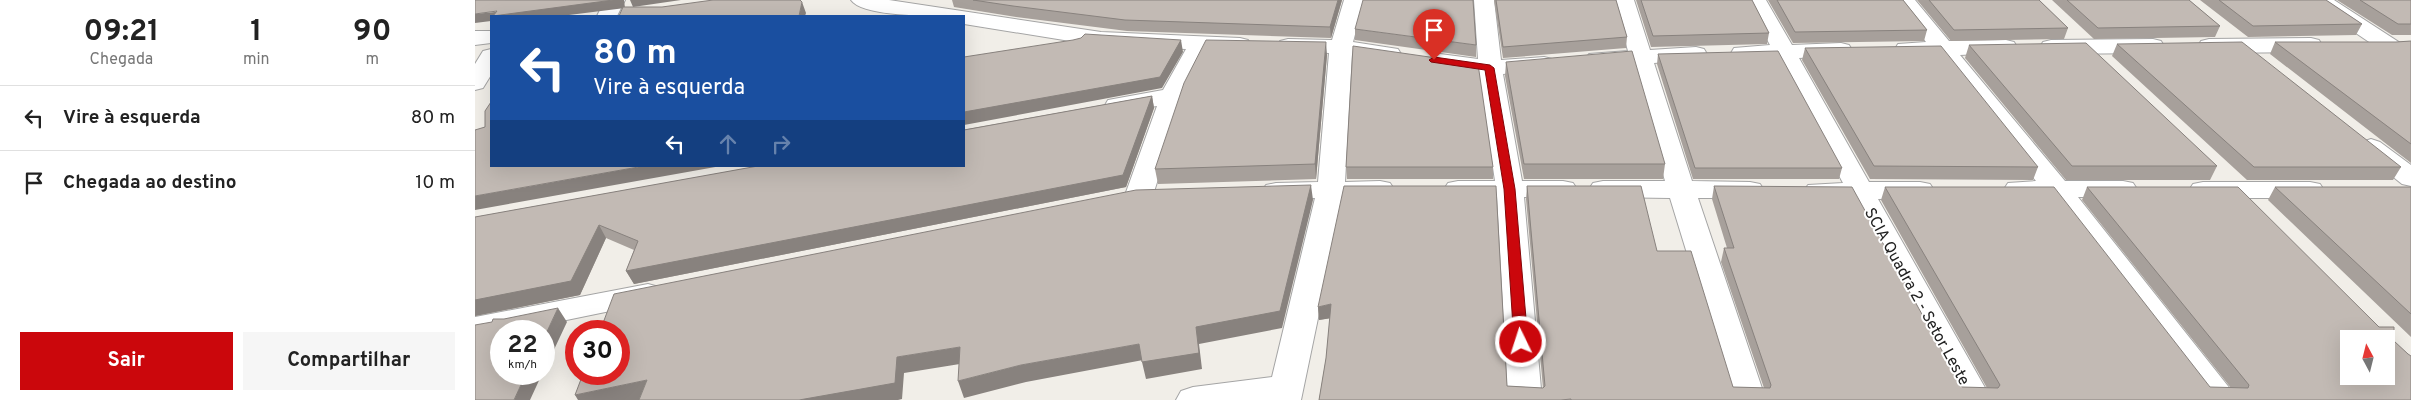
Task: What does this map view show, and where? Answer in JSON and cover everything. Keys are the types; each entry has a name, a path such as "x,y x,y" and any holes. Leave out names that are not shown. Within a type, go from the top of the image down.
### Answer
{"street":[{"path":"608,15 615,0"},
{"path":"861,0 868,3 946,15"},
{"path":"1193,400 1285,394 1331,189 1341,47 1354,0"},
{"path":"1484,0 1490,68 1509,189 1525,400"},
{"path":"1624,0 1639,56 1749,400"},
{"name":"SCIA Quadra 2 - Setor Leste","path":"1757,0 1783,52 1975,400"},
{"path":"1904,0 2057,189 2222,400"},
{"path":"2320,0 2411,60"},
{"path":"965,18 1101,39 1200,44 1341,47 1490,68 1639,56 1859,50"},
{"path":"2065,26 2113,72"},
{"path":"2221,28 2273,70"},
{"path":"475,38 490,36"},
{"path":"1032,49 1101,39"},
{"path":"1887,50 2411,43"},
{"path":"1167,194 1129,197 1172,96 1200,44"},
{"path":"475,84 490,58"},
{"path":"1096,109 1172,96"},
{"path":"2350,130 2411,178"},
{"path":"2211,164 2266,217"},
{"path":"1254,192 1401,189"},
{"path":"1430,189 1949,190"},
{"path":"1988,189 2153,189"},
{"path":"2181,190 2335,190"},
{"path":"2382,190 2411,190"},
{"path":"475,328 670,289"}],"building":[{"path":"475,0 613,0 500,15 494,15 497,11 475,14"},
{"path":"713,0 800,0 802,2 799,15 619,15 623,7 662,7"},
{"path":"973,0 1338,0 1330,27 1125,20"},
{"path":"1363,0 1473,0 1476,45 1355,29"},
{"path":"1496,0 1616,0 1627,37 1503,47"},
{"path":"1641,0 1752,0 1769,33 1653,36"},
{"path":"1777,0 1903,0 1927,30 1795,32"},
{"path":"1929,0 2039,0 2068,28 1954,30"},
{"path":"2067,0 2189,0 2220,26 2098,28"},
{"path":"2219,0 2326,0 2362,24 2253,26"},
{"path":"2360,0 2411,0 2411,24 2398,24"},
{"path":"1085,34 1181,40 1160,77 965,112 965,57 1081,38"},
{"path":"1206,40 1326,42 1315,164 1155,169 1184,83"},
{"path":"2411,41 2411,144 2275,42 2396,42"},
{"path":"2242,42 2401,167 2254,167 2117,44"},
{"path":"2086,43 2217,166 2072,166 1969,45"},
{"path":"1353,46 1478,64 1493,167 1346,167"},
{"path":"1941,46 2038,167 1874,166 1805,48"},
{"path":"1632,51 1665,164 1524,164 1506,62"},
{"path":"1778,51 1842,168 1695,168 1658,54"},
{"path":"1152,96 1123,175 626,271 638,241 599,225 571,281 475,300 475,217 752,167 965,167 965,130"},
{"path":"490,104 490,167 638,167 475,196 475,130 485,127 485,111"},
{"path":"1311,185 1280,311 1196,327 1199,353 1142,362 1139,344 1021,365 958,381 960,347 897,357 895,383 799,400 639,400 647,380 630,384 630,320 604,320 614,294 1136,190"},
{"path":"1344,186 1496,186 1507,386 1543,388 1545,386 1527,186 1641,186 1657,251 1691,251 1733,387 1770,388 1771,385 1724,248 1734,248 1714,186 1852,187 1962,387 1998,388 2000,385 1885,187 2054,187 2210,387 2248,388 2249,385 2087,187 2238,187 2379,327 2394,327 2394,330 2340,330 2340,385 2395,385 2395,342 2411,356 2411,400 1319,400 1326,358 1331,304 1318,307"},
{"path":"2275,187 2411,187 2411,314"},
{"path":"558,308 552,320 493,320"},
{"path":"490,322 490,385 521,385 514,400 475,400 475,325"},
{"path":"579,385 623,385 575,395"}],"route":[{"path":"1434,60 1490,68 1509,189 1521,342"}]}
